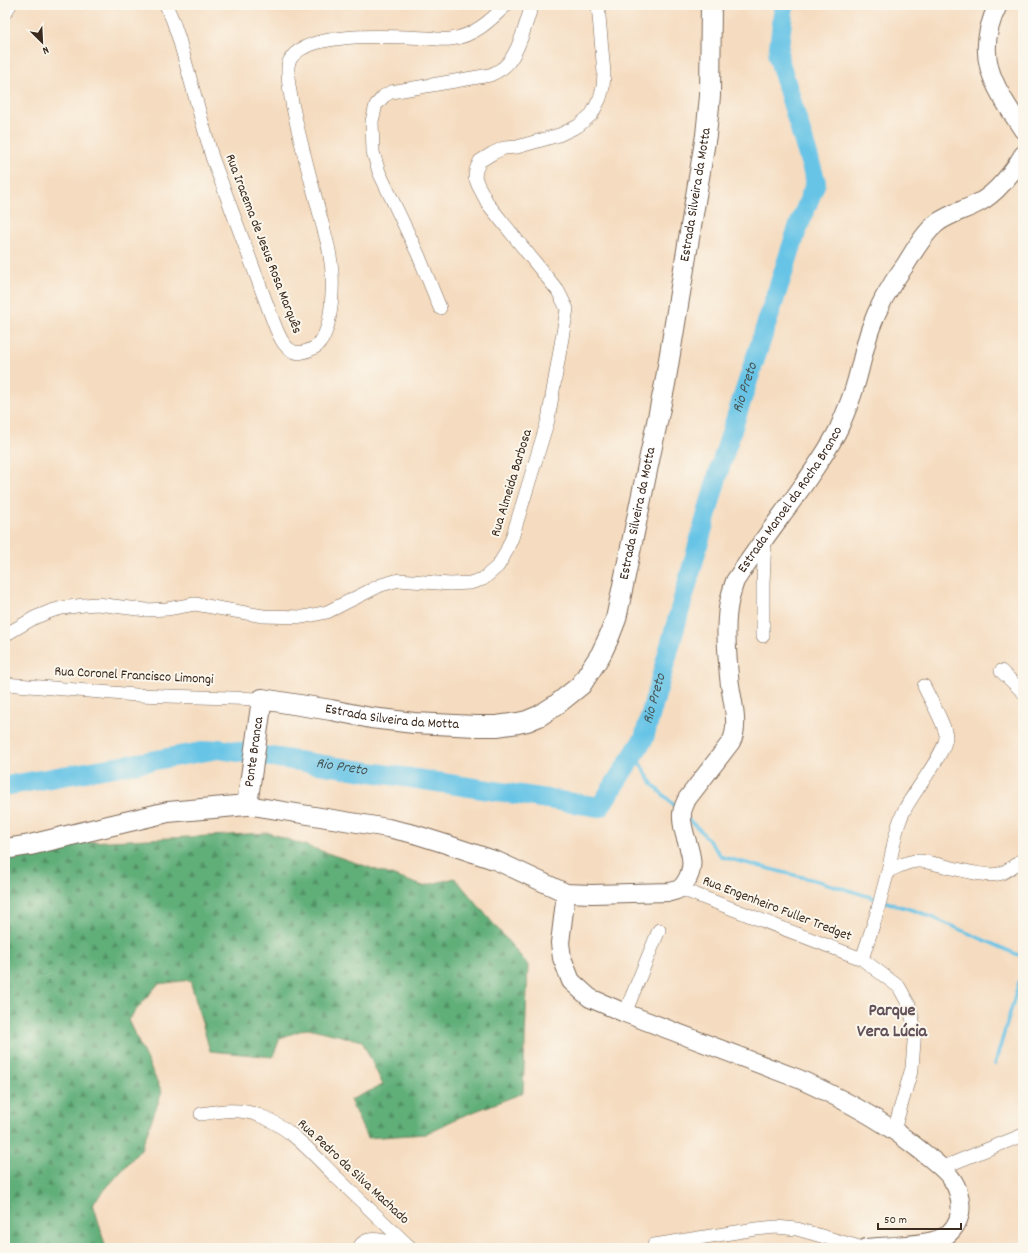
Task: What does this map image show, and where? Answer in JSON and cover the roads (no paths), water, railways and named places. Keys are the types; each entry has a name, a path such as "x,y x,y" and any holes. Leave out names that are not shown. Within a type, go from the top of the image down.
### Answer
{"main road":[{"name":"Estrada Silveira da Motta","path":"261,705 331,710 371,718 449,725 497,726 518,724 539,716 556,705 580,684 592,669 604,649 616,619 664,384 706,135 710,96 711,5"},
{"name":"Ponte Branca","path":"247,806 261,705"},
{"path":"5,849 30,845 168,812 247,806"}],"street":[{"path":"5,13 10,5"},
{"name":"Rua Iracema de Jesus Rosa Marquês","path":"166,5 174,21 212,157 272,318 283,343 291,351 298,353 310,350 318,345 327,327 333,300 331,256 291,101 289,63 293,55 316,43 332,39 377,36 450,39 467,35 480,29 506,5"},
{"path":"440,308 418,254 379,172 373,152 372,135 372,121 376,104 384,96 392,92 490,75 498,72 513,57 532,5"},
{"name":"Rua Almeida Barbosa","path":"5,635 34,618 46,613 84,604 97,604 146,610 167,609 195,604 263,616 302,617 327,612 381,585 399,580 450,584 470,583 483,578 498,566 512,538 548,420 567,309 558,291 488,204 476,181 476,170 480,161 492,153 504,148 517,147 559,136 578,126 592,114 600,98 603,87 604,73 598,5"},
{"path":"998,5 989,29 986,49 987,62 998,91 1023,130"},
{"name":"Estrada Manoel da Rocha Branco","path":"680,889 689,877 692,866 692,858 682,824 683,806 734,736 735,725 729,678 727,618 729,599 735,581 744,566 766,538 825,454 849,406 872,324 894,281 931,228 950,216 986,199 999,187 1023,155"},
{"path":"763,636 763,584 766,538"},
{"path":"1000,671 1023,692"},
{"name":"Rua Coronel Francisco Limongi","path":"5,684 261,705"},
{"path":"894,1130 912,1068 915,1028 909,1005 899,987 862,959 876,916 897,830 905,808 942,750 946,739 944,727 924,686"},
{"path":"247,806 388,828 414,834 497,861 566,893 592,894 670,892 680,889"},
{"path":"888,871 908,863 920,861 966,871 994,875 1003,872 1023,859"},
{"name":"Rua Engenheiro Fuller Tredget","path":"680,889 862,959"},
{"path":"566,893 560,943 562,958 566,972 572,981 590,998 824,1090 853,1105 894,1130 928,1156 951,1178 957,1189 961,1207 959,1221 952,1231 934,1241 866,1248"},
{"path":"625,1013 660,930"},
{"name":"Rua Pedro da Silva Machado","path":"201,1114 217,1112 244,1112 257,1114 274,1122 299,1141 410,1248"},
{"path":"941,1168 1023,1134"},
{"path":"654,1245 776,1227 797,1229 863,1248"},
{"path":"359,1248 364,1242 380,1240 410,1248"}],"waterway":[{"name":"Rio Preto","path":"5,786 219,749 600,807 644,738 720,467 796,233 816,182 778,56 784,5"},
{"path":"634,754 653,785 678,809"},
{"path":"688,819 701,831 722,857 822,882 877,899"},
{"path":"883,901 922,913 1023,957"},
{"path":"995,1064 1023,969"}],"district":[{"name":"Parque Vera Lúcia","path":"892,1021"}]}
